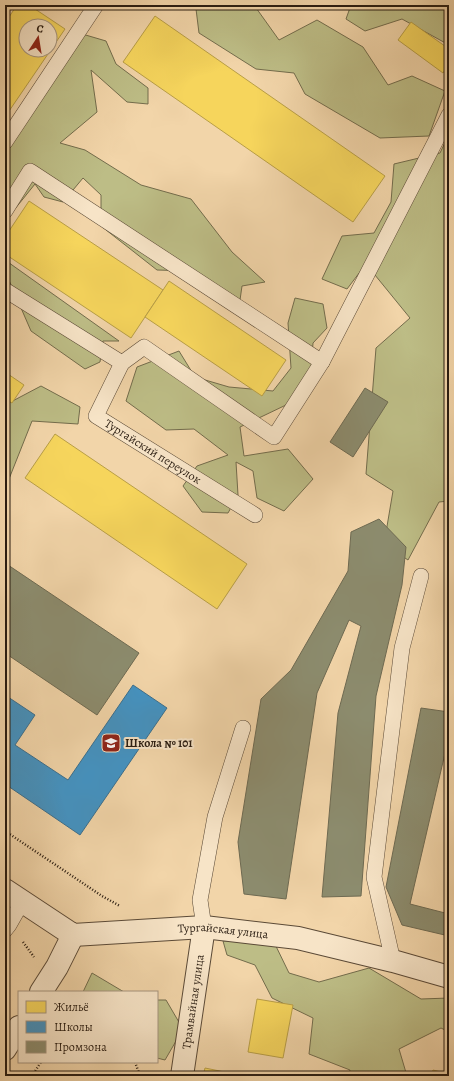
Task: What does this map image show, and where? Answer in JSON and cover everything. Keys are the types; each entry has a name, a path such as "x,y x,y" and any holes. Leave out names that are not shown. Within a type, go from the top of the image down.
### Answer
{"street":[{"path":"14,896 73,935 57,967 42,991"},
{"name":"Тургайская улица","path":"73,935 204,927 298,938 393,961 449,977"},
{"name":"Трамвайная улица","path":"182,1076 204,927"},
{"path":"5,1049 18,1029"}],"lane":[{"path":"5,142 96,5"},
{"path":"7,295 122,363 144,347 274,437 322,362 449,115"},
{"path":"5,211 30,171 322,362"},
{"name":"Тургайский переулок","path":"122,363 96,416 255,515"},
{"path":"393,961 374,877 402,648 421,576"},
{"path":"204,927 200,900 215,817 243,728"},
{"path":"7,928 14,896"}],"path":[{"path":"5,831 102,896"},
{"path":"7,928 35,958"},
{"path":"32,1076 40,1063"},
{"path":"136,1063 140,1076"}],"green space":[{"path":"189,5 254,5 279,40 317,20 363,47 388,85 412,76 445,91 429,136 380,138 305,94 294,73 256,69 199,33 196,9"},
{"path":"351,5 449,5 449,45 402,19 365,31 346,19"},
{"path":"72,31 106,41 116,64 148,88 148,104 127,102 91,70 97,112 60,143 85,150 141,185 191,199 232,252 265,282 242,286 238,314 192,271 157,270 101,226 101,195 83,178 63,202 44,197 35,184 10,215 5,214 5,158 8,158 9,128 54,58 58,58 58,53"},
{"path":"449,134 449,501 439,502 408,560 384,544 393,491 366,474 376,348 410,318 366,264 347,289 322,279 342,236 374,233 391,202 394,164 440,153"},
{"path":"5,260 119,341 103,341 100,362 85,369 31,331 5,271"},
{"path":"295,298 323,304 327,328 313,343 309,394 240,427 244,456 288,449 313,479 284,511 257,498 253,471 236,462 238,495 228,513 202,512 183,486 197,466 228,455 194,429 166,430 126,401 137,367 179,351 195,377 229,387 273,391 291,368 288,323"},
{"path":"41,386 80,407 78,424 32,421 5,489 5,405"},
{"path":"272,938 289,973 319,982 369,968 421,999 449,998 449,1032 441,1028 399,1049 407,1076 349,1076 350,1070 309,1054 313,1018 272,998 255,965 227,955 223,941"},
{"path":"92,973 122,991 83,991"},
{"path":"158,1000 166,1000 183,1029 165,1060 158,1058"}],"building: Жильё":[{"path":"17,5 29,5 48,18 18,18 18,58 45,58 5,117 5,23"},
{"path":"155,16 385,176 353,222 123,62"},
{"path":"411,22 449,49 449,64 443,73 398,40"},
{"path":"58,24 65,29 58,39"},
{"path":"29,201 163,290 131,338 5,254 5,237"},
{"path":"169,281 286,360 262,396 145,317"},
{"path":"5,372 24,385 12,403 5,399"},
{"path":"55,434 247,564 217,609 25,478"},
{"path":"257,999 293,1005 283,1058 248,1052"},
{"path":"205,1068 244,1076 203,1076"},
{"path":"433,1070 449,1074 449,1076 431,1076"}],"building: Школы":[{"path":"133,685 167,708 80,835 5,784 5,695 35,715 15,745 68,780"}],"building: Промзона":[{"path":"365,388 388,402 353,457 330,442"},
{"path":"379,519 406,547 402,585 376,696 361,896 322,897 338,713 361,626 349,620 317,693 286,899 244,894 238,842 261,699 291,670 348,571 351,532"},
{"path":"5,563 139,653 97,715 5,653"},
{"path":"421,708 449,712 449,736 410,904 449,914 449,936 402,925 386,887"}],"place":[{"name":"Школа № 101","path":"111,743"}]}
